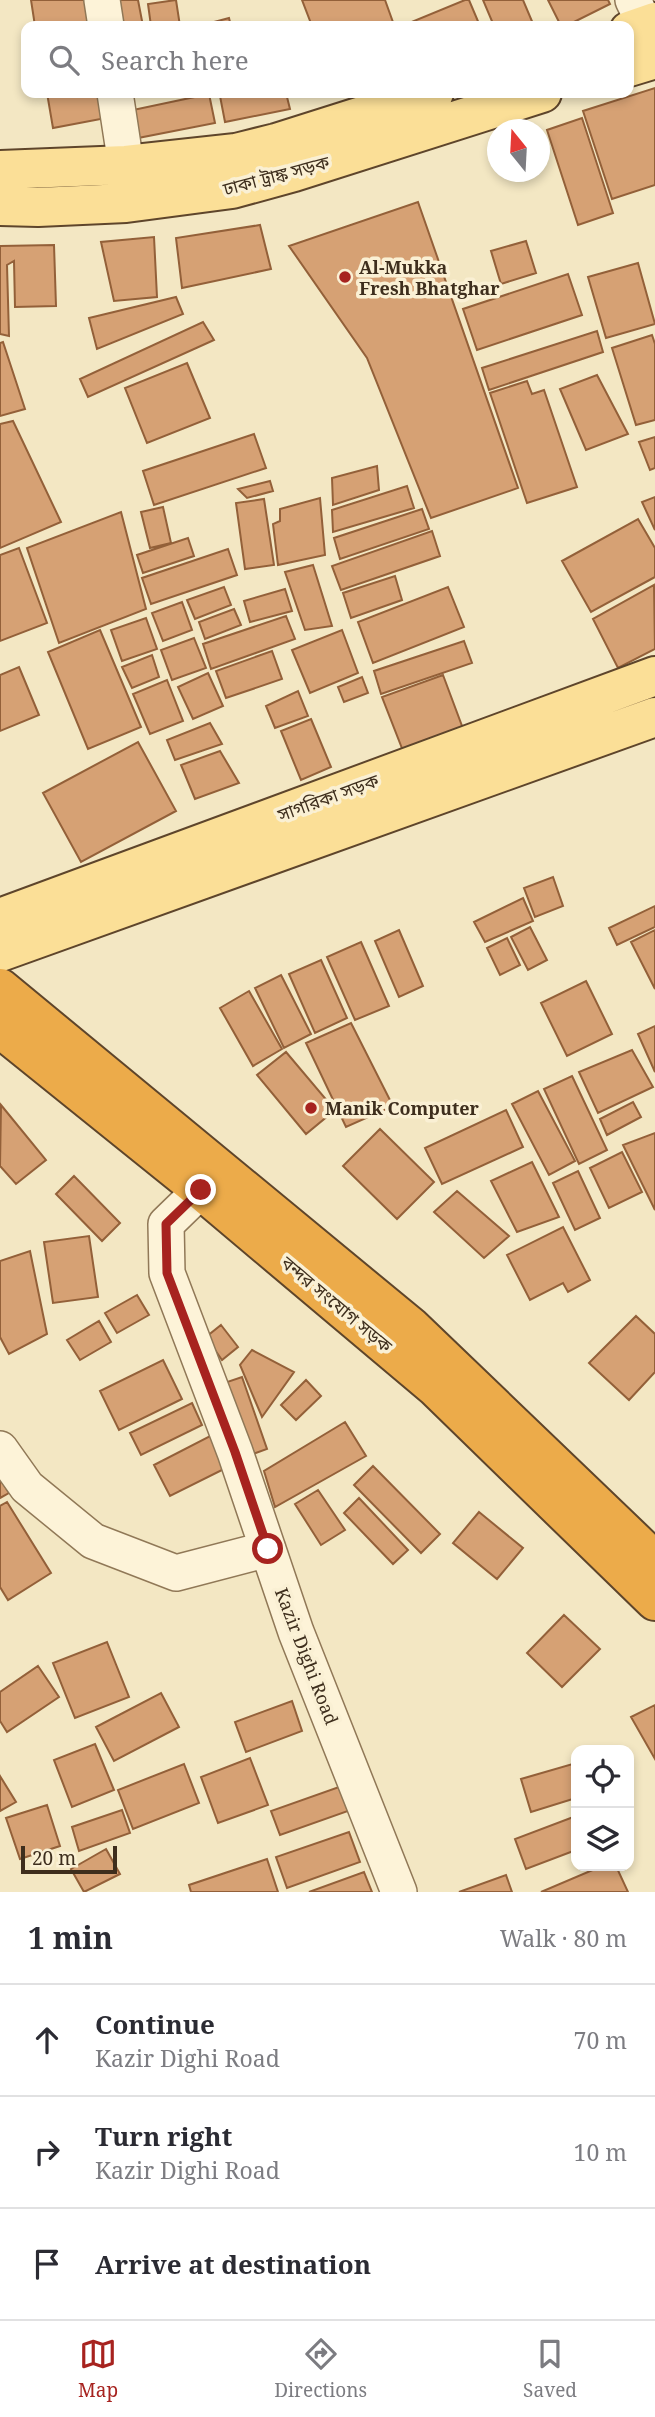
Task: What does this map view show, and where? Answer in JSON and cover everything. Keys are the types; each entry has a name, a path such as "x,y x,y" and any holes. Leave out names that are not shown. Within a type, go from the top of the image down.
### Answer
{"highway":[{"name":"বন্দর সংযোগ সড়ক","path":"0,988 411,1327 655,1561"},
{"name":"বন্দর সংযোগ সড়ক","path":"0,1028 201,1190 435,1387 655,1601"}],"main road":[{"path":"634,52 643,27"},
{"name":"ঢাকা ট্রাঙ্ক সড়ক","path":"0,170 126,164 236,153 418,98"},
{"name":"ঢাকা ট্রাঙ্ক সড়ক","path":"0,206 38,207 125,202 232,189 526,98"},
{"name":"সাগরিকা সড়ক","path":"0,918 655,676"},
{"name":"সাগরিকা সড়ক","path":"0,952 655,717"}],"street":[{"path":"102,0 105,21"},
{"path":"117,98 126,164"},
{"name":"Kazir Dighi Road","path":"201,1190 166,1224 167,1273 235,1452 296,1632 398,1892"},
{"path":"0,1449 27,1487 93,1541 176,1573 268,1549"}],"building":[{"path":"31,0 85,0 89,21 34,21"},
{"path":"112,0 138,0 142,21 115,21"},
{"path":"176,0 179,21 150,21 148,4"},
{"path":"302,0 385,0 393,21 310,21"},
{"path":"469,0 478,21 414,21"},
{"path":"483,0 523,0 532,21 492,21"},
{"path":"548,0 608,0 610,4 576,21 558,21"},
{"path":"655,88 655,185 612,199 583,111 624,98 634,98 634,95"},
{"path":"48,98 103,98 106,118 53,128"},
{"path":"190,98 210,98 215,123 138,138 133,110"},
{"path":"220,98 287,98 290,109 225,122"},
{"path":"582,118 613,213 578,225 550,139 550,129"},
{"path":"418,202 518,488 431,518 367,358 289,246"},
{"path":"260,225 271,269 182,288 176,238"},
{"path":"154,237 157,297 114,301 101,242"},
{"path":"526,241 536,273 501,284 491,251"},
{"path":"54,245 56,306 15,307 14,261 7,265 9,336 0,334 0,246"},
{"path":"638,263 655,324 606,338 588,277"},
{"path":"568,274 582,315 477,350 463,309"},
{"path":"176,297 183,314 97,349 89,318"},
{"path":"203,322 214,340 88,397 80,379"},
{"path":"597,331 603,352 489,390 482,368"},
{"path":"652,335 655,344 655,420 636,425 612,348"},
{"path":"3,342 25,409 0,416 0,343"},
{"path":"187,363 210,418 147,443 125,388"},
{"path":"597,375 628,434 586,450 560,389"},
{"path":"527,381 532,394 544,390 577,487 527,503 490,393"},
{"path":"13,421 61,522 0,548 0,424"},
{"path":"254,434 266,468 154,505 143,471"},
{"path":"655,437 655,468 650,470 639,442"},
{"path":"377,466 379,490 333,505 332,478"},
{"path":"270,481 273,491 247,498 238,489"},
{"path":"407,486 414,508 333,532 332,510"},
{"path":"655,497 655,530 642,502"},
{"path":"320,498 325,555 278,565 273,524 280,521 280,509"},
{"path":"264,499 274,565 245,569 236,503"},
{"path":"163,507 171,543 150,548 141,512"},
{"path":"422,509 429,529 340,559 334,538"},
{"path":"121,512 146,609 59,643 27,548"},
{"path":"638,519 655,548 655,577 591,612 562,561"},
{"path":"432,531 440,556 341,590 332,566"},
{"path":"188,538 194,556 143,573 137,555"},
{"path":"19,548 47,623 0,641 0,555"},
{"path":"228,549 237,575 151,604 142,578"},
{"path":"313,565 332,626 305,630 285,572"},
{"path":"395,576 402,600 351,618 343,593"},
{"path":"654,585 655,649 618,668 593,619"},
{"path":"224,587 231,605 195,619 187,600"},
{"path":"448,587 464,627 373,663 358,622"},
{"path":"285,589 292,611 250,622 244,601"},
{"path":"182,602 192,630 163,641 152,613"},
{"path":"234,609 241,625 205,639 199,622"},
{"path":"286,616 295,639 211,669 203,644"},
{"path":"146,618 157,649 122,661 111,630"},
{"path":"100,630 141,727 88,749 48,652"},
{"path":"342,630 358,673 310,693 292,650"},
{"path":"194,638 206,668 172,680 161,650"},
{"path":"464,641 472,663 381,694 374,671"},
{"path":"272,651 282,679 226,698 216,671"},
{"path":"152,655 159,677 132,688 122,667"},
{"path":"19,667 39,715 0,731 0,675"},
{"path":"208,673 223,706 193,719 178,687"},
{"path":"443,675 465,734 405,756 382,697"},
{"path":"362,677 368,693 344,702 338,687"},
{"path":"167,680 183,721 150,734 133,694"},
{"path":"298,691 308,716 275,728 266,706"},
{"path":"311,719 331,767 301,780 281,731"},
{"path":"210,723 222,744 175,760 167,740"},
{"path":"138,742 176,811 81,862 43,793"},
{"path":"220,751 239,783 195,799 181,765"},
{"path":"553,877 563,906 535,917 524,888"},
{"path":"523,898 533,921 485,942 474,922"},
{"path":"655,906 655,927 617,945 609,928"},
{"path":"530,927 547,960 528,970 511,937"},
{"path":"399,930 423,986 399,997 375,941"},
{"path":"655,930 655,989 631,942"},
{"path":"507,938 520,965 500,975 487,948"},
{"path":"361,942 389,1006 355,1020 327,957"},
{"path":"321,960 347,1018 315,1033 289,974"},
{"path":"281,975 311,1034 284,1048 255,988"},
{"path":"586,981 612,1034 567,1056 541,1003"},
{"path":"249,991 282,1049 253,1066 220,1008"},
{"path":"351,1023 393,1106 346,1127 306,1043"},
{"path":"655,1026 655,1072 638,1034"},
{"path":"632,1050 653,1087 598,1113 579,1072"},
{"path":"286,1052 335,1110 306,1134 257,1075"},
{"path":"572,1076 607,1150 579,1164 544,1089"},
{"path":"538,1091 575,1161 549,1175 512,1104"},
{"path":"633,1102 641,1117 607,1135 600,1119"},
{"path":"1,1105 46,1160 16,1184 0,1166"},
{"path":"506,1110 523,1147 442,1184 425,1148"},
{"path":"380,1129 434,1182 397,1219 343,1166"},
{"path":"655,1133 655,1210 623,1145"},
{"path":"622,1152 642,1192 609,1208 590,1168"},
{"path":"532,1162 559,1217 517,1232 491,1181"},
{"path":"578,1171 600,1218 575,1230 553,1183"},
{"path":"74,1176 120,1223 102,1241 56,1194"},
{"path":"457,1191 509,1236 484,1258 434,1212"},
{"path":"563,1227 590,1280 568,1292 563,1283 530,1300 507,1255"},
{"path":"89,1236 98,1297 53,1303 44,1242"},
{"path":"30,1251 47,1334 9,1354 0,1337 0,1261"},
{"path":"137,1295 149,1315 117,1333 105,1313"},
{"path":"636,1316 655,1334 655,1372 629,1400 589,1363"},
{"path":"99,1321 111,1342 80,1360 67,1340"},
{"path":"221,1325 238,1347 222,1360 206,1337"},
{"path":"252,1350 294,1372 262,1417 240,1365"},
{"path":"163,1360 182,1399 119,1430 100,1391"},
{"path":"242,1377 267,1449 253,1454 227,1382"},
{"path":"306,1380 321,1396 296,1420 281,1405"},
{"path":"192,1403 202,1425 141,1455 130,1433"},
{"path":"345,1422 366,1456 275,1507 264,1471"},
{"path":"214,1434 230,1466 170,1496 154,1465"},
{"path":"373,1466 440,1534 421,1553 354,1485"},
{"path":"0,1478 9,1493 0,1498"},
{"path":"318,1490 345,1530 321,1545 295,1504"},
{"path":"359,1498 408,1550 393,1564 344,1513"},
{"path":"7,1502 51,1573 8,1600 0,1587 0,1506"},
{"path":"479,1512 523,1548 497,1579 453,1543"},
{"path":"564,1615 600,1649 562,1687 527,1653"},
{"path":"107,1642 129,1697 75,1718 53,1663"},
{"path":"38,1666 59,1697 7,1732 0,1721 0,1692"},
{"path":"161,1693 179,1727 114,1761 96,1727"},
{"path":"292,1701 302,1731 246,1752 235,1722"},
{"path":"655,1705 655,1759 631,1717"},
{"path":"95,1744 114,1790 72,1807 54,1760"},
{"path":"250,1758 268,1805 218,1823 201,1777"},
{"path":"184,1764 199,1803 133,1829 118,1790"},
{"path":"571,1764 571,1800 531,1812 521,1779"},
{"path":"0,1776 16,1802 0,1811"},
{"path":"339,1787 348,1811 280,1835 271,1811"},
{"path":"47,1805 60,1846 20,1859 6,1818"},
{"path":"122,1810 130,1833 79,1851 72,1827"},
{"path":"571,1818 571,1852 526,1869 515,1839"},
{"path":"349,1832 360,1862 287,1888 276,1857"},
{"path":"106,1849 120,1874 84,1892 71,1869"},
{"path":"267,1859 278,1892 191,1892 189,1885"},
{"path":"590,1871 618,1871 628,1892 541,1892"},
{"path":"364,1872 372,1892 309,1892"},
{"path":"506,1875 512,1892 459,1892"}],"place":[{"name":"Al-Mukka Fresh Bhatghar","path":"345,277"},
{"name":"Manik Computer","path":"311,1108"}],"route":[{"path":"201,1190 166,1224 167,1273 235,1452 268,1549"}]}
